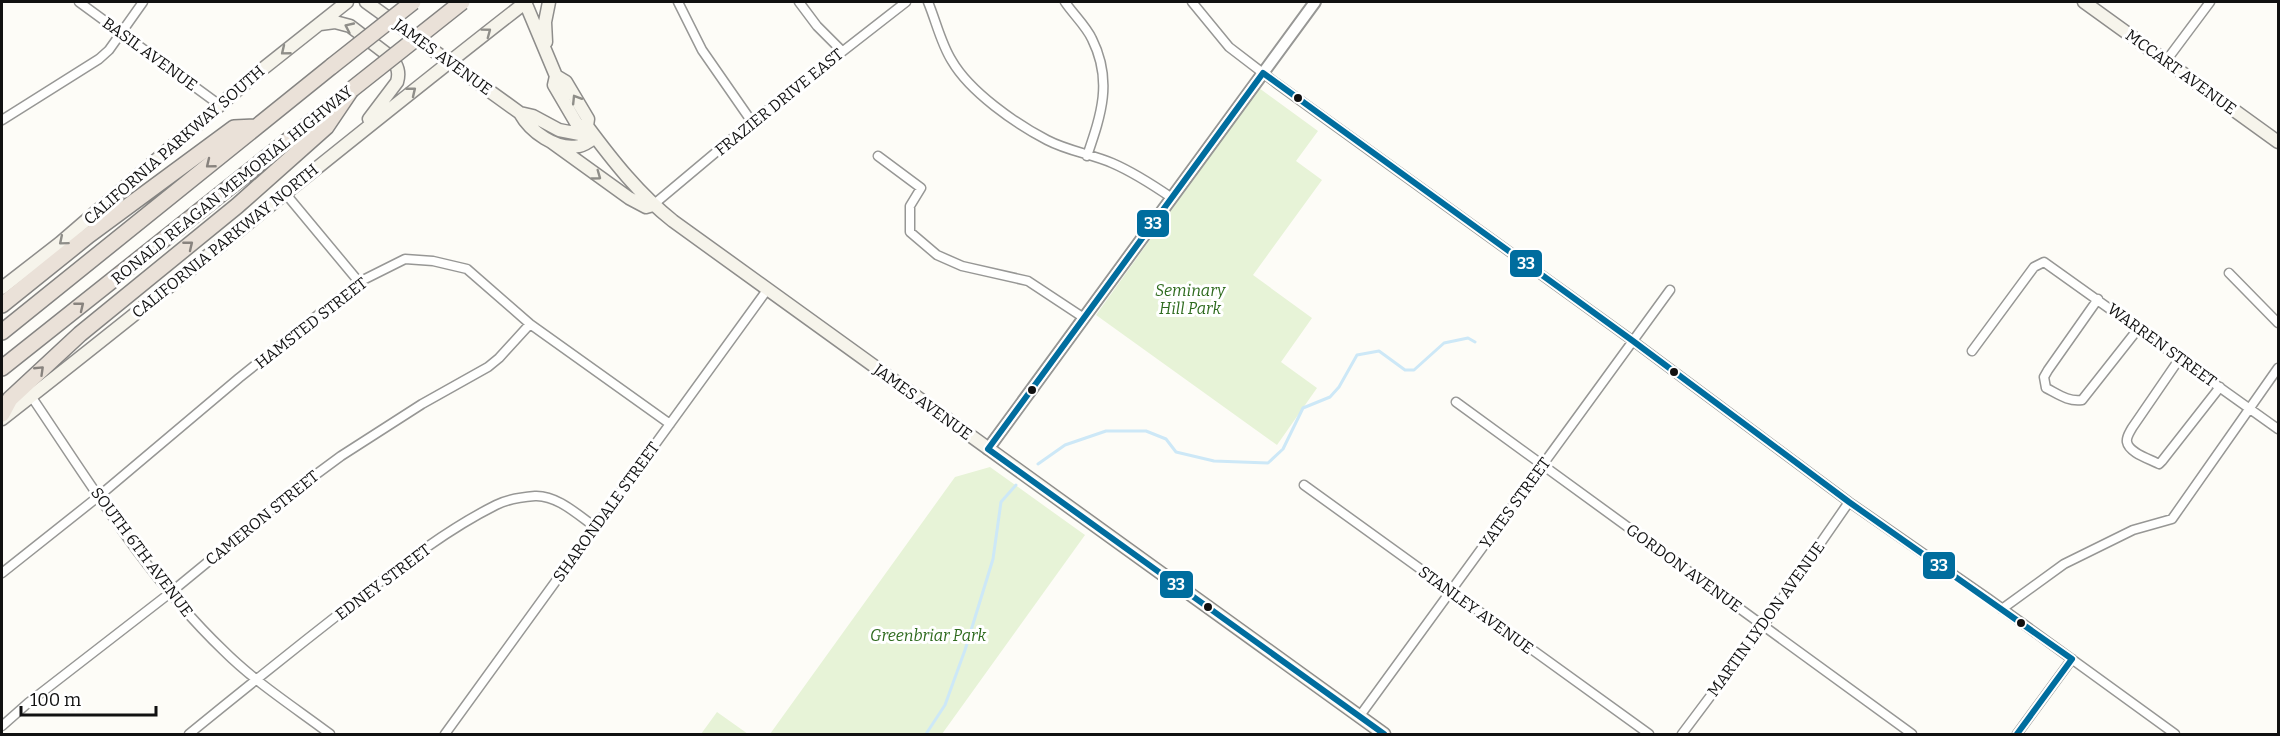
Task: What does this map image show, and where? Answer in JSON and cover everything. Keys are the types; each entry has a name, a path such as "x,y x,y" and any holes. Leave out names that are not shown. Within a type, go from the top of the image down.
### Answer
{"highway":[{"name":"RONALD REAGAN MEMORIAL HIGHWAY","path":"2,332 413,2"},
{"name":"RONALD REAGAN MEMORIAL HIGHWAY","path":"2,368 462,2"},
{"path":"2,416 10,399 80,334 237,206 326,127 351,90"},
{"path":"2,306 89,235 234,128 255,128"}],"main road":[{"name":"CALIFORNIA PARKWAY SOUTH","path":"2,288 60,243 250,79 347,2"},
{"name":"JAMES AVENUE","path":"366,2 520,113 533,116 559,130 595,137 627,178 653,205 767,290 1384,735"},
{"path":"526,2 556,76 566,82 588,119 587,126 595,137"},
{"name":"CALIFORNIA PARKWAY NORTH","path":"2,416 146,306 359,132 526,2"},
{"path":"548,55 544,33 549,2"},
{"name":"MCCART AVENUE","path":"2084,2 2278,142"},
{"path":"318,25 343,22 355,28 392,58 398,70 399,75 395,86 359,132"},
{"name":"JAMES AVENUE","path":"520,113 526,124 550,141 566,147 582,146 595,137"},
{"path":"550,141 629,198 645,207 653,205"}],"street":[{"name":"BASIL AVENUE","path":"79,2 221,106"},
{"path":"2,120 99,59 143,2"},
{"path":"678,2 702,50 752,122"},
{"path":"799,2 817,26 842,51"},
{"name":"FRAZIER DRIVE EAST","path":"653,205 752,122 906,2"},
{"path":"928,2 952,62 976,90 1014,120 1047,140 1111,163 1172,198"},
{"path":"1065,2 1092,38 1100,60 1105,86 1101,117 1087,156"},
{"path":"1192,2 1229,47 1263,73 1633,341 1849,502 2072,659 2175,735"},
{"path":"988,449 1315,2"},
{"path":"2166,61 2210,2"},
{"path":"878,156 921,188 910,206 910,232 937,255 962,266 1028,281 1084,318"},
{"path":"285,193 358,282"},
{"name":"HAMSTED STREET","path":"2,573 358,282 405,259 453,264 466,269 530,324 670,424"},
{"name":"WARREN STREET","path":"1972,351 2034,267 2044,262 2278,429"},
{"path":"2229,273 2278,323"},
{"name":"SHARONDALE STREET","path":"445,735 767,290"},
{"name":"YATES STREET","path":"1359,717 1670,290"},
{"path":"2097,299 2048,370 2044,377 2046,388 2065,399 2082,400 2138,329"},
{"name":"CAMERON STREET","path":"2,726 28,703 170,593 263,515 341,456 422,404 488,367 530,324"},
{"path":"2181,358 2132,428 2127,443 2136,452 2159,464 2220,387"},
{"path":"2002,609 2064,564 2133,530 2172,519 2278,368"},
{"name":"SOUTH 6TH AVENUE","path":"31,396 99,496 170,593 223,651 330,735"},
{"name":"GORDON AVENUE","path":"1456,402 1912,735"},
{"name":"STANLEY AVENUE","path":"1304,485 1649,735"},
{"name":"EDNEY STREET","path":"189,735 256,679 394,572 459,526 497,504 511,499 547,497 559,502 596,526"},
{"name":"MARTIN LYDON AVENUE","path":"1682,735 1763,626 1849,502"},
{"path":"2017,735 2072,659"}],"green space":[{"name":"Seminary Hill Park","path":"1259,88 1318,131 1296,161 1322,180 1253,275 1312,318 1281,362 1317,388 1277,445 1096,315"},
{"name":"Greenbriar Park","path":"990,467 1085,535 942,734 770,734 955,477"},
{"path":"717,712 748,734 701,734"}],"waterway":[{"path":"1038,464 1065,445 1106,431 1146,431 1166,439 1176,452 1214,461 1268,463 1283,449 1303,408 1330,397 1339,387 1357,355 1379,351 1405,370 1414,370 1444,343 1468,338 1475,342"},
{"path":"926,734 945,705 965,650 993,559 1001,502 1016,485"}],"transit line":[{"name":"33","path":"1384,734 988,449 1263,73 1633,341 1849,502 2072,659 2017,734"}]}
